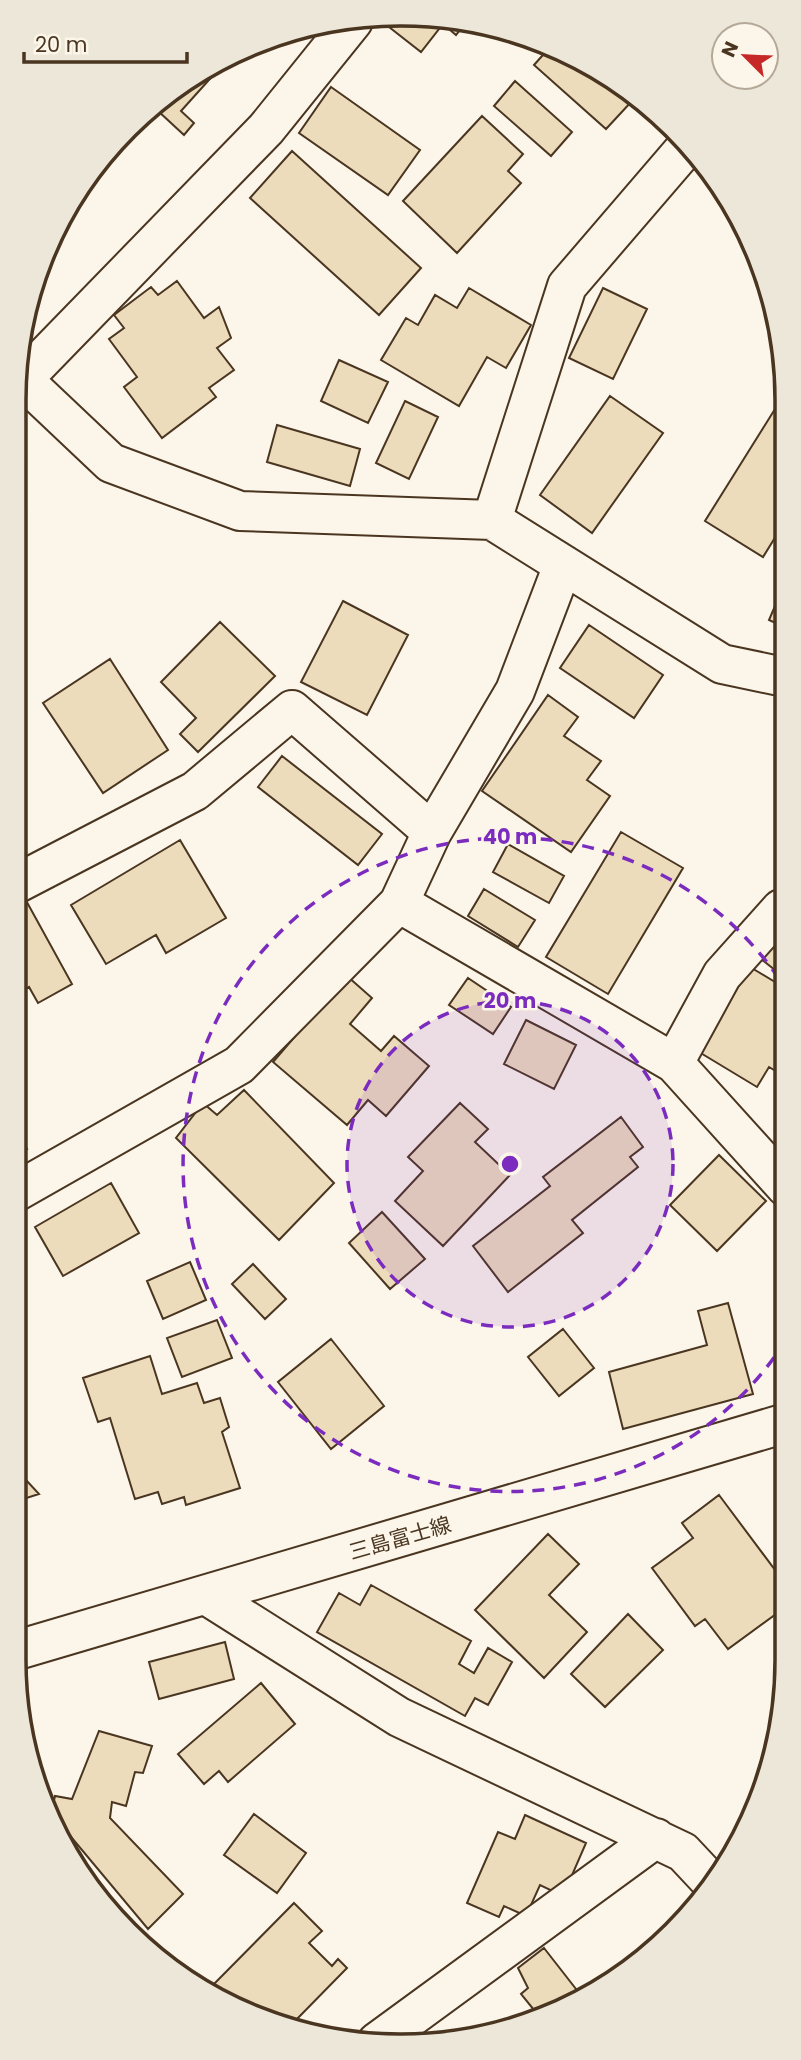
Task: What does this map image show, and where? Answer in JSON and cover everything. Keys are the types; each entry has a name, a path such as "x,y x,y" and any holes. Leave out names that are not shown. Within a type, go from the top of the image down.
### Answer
{"street":[{"path":"27,370 266,129 346,30"},
{"path":"492,520 567,286 681,153"},
{"path":"27,382 111,463 240,511 492,520 722,664 775,675"},
{"path":"26,1186 239,1065 399,903 432,832 515,691 563,565"},
{"path":"26,879 195,791 292,710 432,832"},
{"path":"399,903 674,1063 775,1175"},
{"path":"674,1063 722,975 775,916"},
{"name":"三島富士線","path":"26,1648 775,1426"},
{"path":"206,1595 399,1717 656,1838 683,1852 705,1876"},
{"path":"389,2034 656,1838"}],"building":[{"path":"388,26 440,28 421,52"},
{"path":"544,55 588,76 629,105 606,129 534,65"},
{"path":"212,77 181,111 194,123 184,135 161,114"},
{"path":"515,81 572,132 551,156 494,106"},
{"path":"331,87 420,150 388,195 299,133"},
{"path":"482,116 523,154 508,171 521,183 457,253 403,201"},
{"path":"292,151 421,268 379,315 250,198"},
{"path":"177,281 204,318 219,307 231,338 217,348 234,370 209,388 216,397 162,438 124,387 137,377 109,339 124,328 114,315 151,287 158,295"},
{"path":"469,288 531,325 506,368 487,357 459,406 381,360 406,318 418,325 435,295 457,308"},
{"path":"603,288 647,309 613,379 569,358"},
{"path":"339,360 388,382 368,423 321,401"},
{"path":"610,396 663,433 592,533 540,495"},
{"path":"405,401 438,417 409,479 376,463"},
{"path":"775,409 775,538 763,557 705,521"},
{"path":"277,425 360,449 350,486 267,462"},
{"path":"343,601 408,635 367,715 301,682"},
{"path":"775,606 775,623 769,620"},
{"path":"220,622 275,676 198,752 180,734 196,718 161,682"},
{"path":"589,625 663,675 634,718 560,668"},
{"path":"110,659 168,750 103,793 43,703"},
{"path":"548,695 578,717 564,736 601,761 587,780 610,796 571,852 482,791"},
{"path":"282,756 382,834 358,865 258,787"},
{"path":"621,832 683,868 608,994 546,957"},
{"path":"180,840 226,918 166,953 156,935 106,964 71,905"},
{"path":"508,844 564,876 549,903 493,872"},
{"path":"484,889 535,920 518,947 468,916"},
{"path":"26,900 72,984 38,1003 29,987 26,989"},
{"path":"775,941 775,970 761,959"},
{"path":"750,967 775,982 775,1071 769,1067 757,1087 699,1052"},
{"path":"347,976 372,998 350,1024 381,1051 394,1036 429,1066 386,1116 368,1100 347,1125 273,1062"},
{"path":"468,978 511,1007 493,1034 449,1005"},
{"path":"526,1020 576,1045 554,1089 504,1064"},
{"path":"244,1090 334,1183 279,1240 176,1138 203,1103 217,1115"},
{"path":"460,1103 488,1129 475,1142 510,1175 443,1246 395,1201 423,1171 408,1157"},
{"path":"621,1117 643,1147 630,1157 638,1167 572,1220 583,1233 508,1292 473,1246 550,1186 543,1177"},
{"path":"719,1155 766,1201 717,1251 670,1205"},
{"path":"111,1183 139,1233 63,1276 35,1227"},
{"path":"382,1212 425,1259 390,1289 349,1243"},
{"path":"190,1262 206,1300 163,1319 147,1281"},
{"path":"253,1264 286,1299 265,1319 232,1284"},
{"path":"728,1303 753,1394 623,1429 609,1372 707,1345 698,1311"},
{"path":"217,1320 232,1358 182,1377 167,1338"},
{"path":"563,1329 594,1368 559,1396 528,1357"},
{"path":"331,1339 384,1406 331,1449 278,1382"},
{"path":"150,1356 162,1394 197,1383 204,1403 220,1398 229,1427 222,1432 240,1488 186,1505 184,1497 162,1504 158,1492 135,1499 110,1418 98,1422 83,1378"},
{"path":"26,1480 39,1494 26,1498"},
{"path":"719,1495 775,1570 775,1615 728,1649 705,1619 695,1626 652,1568 693,1538 682,1523"},
{"path":"548,1534 579,1564 549,1595 587,1632 544,1678 475,1610"},
{"path":"371,1585 471,1641 459,1664 474,1673 488,1648 512,1662 488,1705 475,1698 465,1716 317,1632 339,1593 360,1605"},
{"path":"628,1614 663,1650 605,1707 571,1674"},
{"path":"225,1642 234,1679 159,1699 149,1662"},
{"path":"261,1683 295,1724 228,1782 219,1771 204,1784 178,1754"},
{"path":"99,1731 152,1746 143,1773 135,1772 126,1806 112,1802 110,1818 183,1894 148,1929 71,1837 54,1800 55,1796 72,1799"},
{"path":"254,1814 306,1853 277,1893 224,1855"},
{"path":"525,1815 586,1843 563,1896 540,1885 526,1916 504,1906 499,1917 467,1903 498,1832 515,1839"},
{"path":"294,1903 322,1931 309,1943 332,1966 338,1959 347,1968 297,2019 257,2005 214,1984"},
{"path":"544,1948 577,1990 533,2009 521,1994 528,1988 518,1968"}]}
